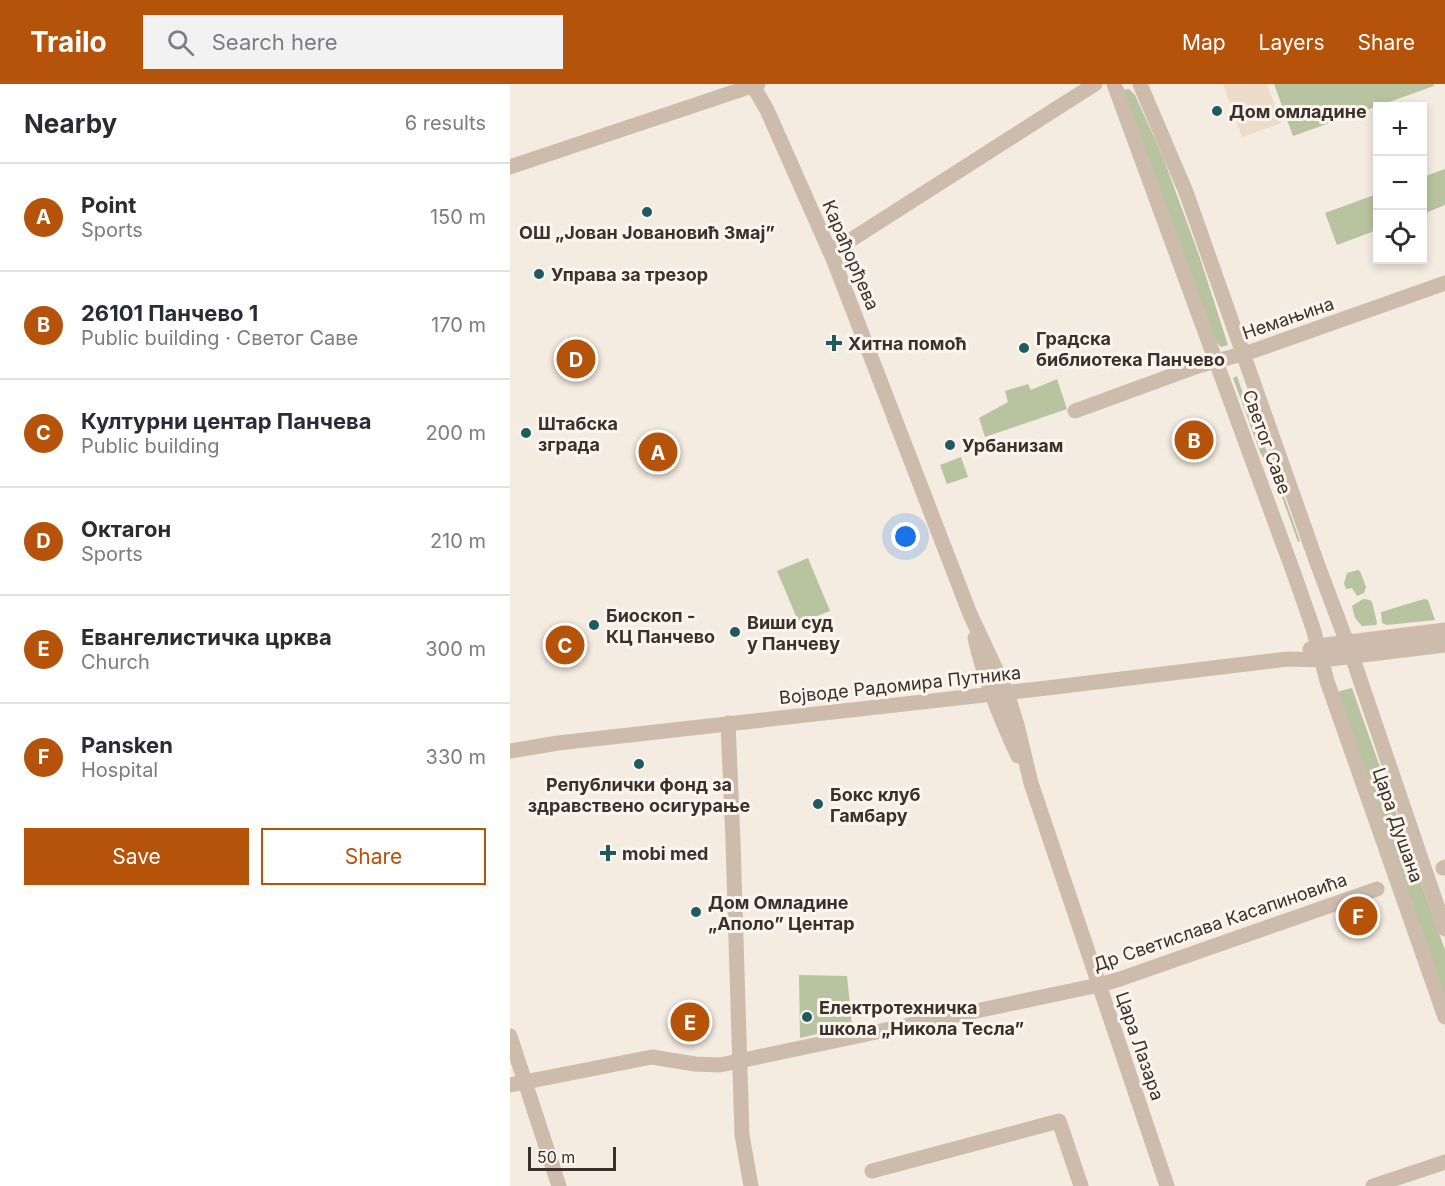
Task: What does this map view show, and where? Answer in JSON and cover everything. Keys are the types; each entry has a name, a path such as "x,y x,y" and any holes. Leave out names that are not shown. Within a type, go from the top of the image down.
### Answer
{"street":[{"path":"829,250 846,243 1095,84"},
{"name":"Светог Саве","path":"1114,84 1297,582 1319,653"},
{"name":"Светог Саве","path":"1140,84 1186,192 1347,642"},
{"path":"510,167 755,85"},
{"name":"Карађорђева","path":"755,85 829,250 999,693"},
{"name":"Немањина","path":"1075,411 1445,283"},
{"name":"Војводе Радомира Путника","path":"510,751 558,743 1295,658 1319,653 1347,642 1445,630"},
{"name":"Цара Душана","path":"1347,642 1445,930"},
{"name":"Војводе Радомира Путника","path":"1319,653 1352,656 1445,645"},
{"name":"Цара Душана","path":"1319,653 1445,1017"},
{"name":"Цара Лазара","path":"999,693 1017,725 1031,783 1167,1186"},
{"path":"728,723 742,1135 751,1186"},
{"name":"Др Светислава Касапиновића","path":"510,1085 651,1057 695,1064 720,1065 1098,985 1377,890"},
{"path":"510,1036 559,1186"},
{"path":"872,1172 1059,1121 1081,1186"},
{"path":"1373,1186 1445,1162"}],"green space":[{"path":"1274,84 1434,84 1434,86 1389,102 1373,102 1373,108 1293,136"},
{"path":"1129,89 1135,95 1163,157 1200,258 1228,345 1221,347 1217,343 1121,90"},
{"path":"1445,169 1445,205 1427,212 1427,210 1427,176"},
{"path":"1373,195 1373,232 1337,245 1325,213"},
{"path":"1237,376 1251,417 1271,460 1300,541 1298,542 1277,483 1260,452 1233,378"},
{"path":"1057,379 1067,409 985,437 979,418 1008,402 1005,391 1028,384 1031,390"},
{"path":"961,457 968,477 947,484 940,465"},
{"path":"808,558 830,611 799,623 777,571"},
{"path":"1358,570 1366,587 1364,593 1357,596 1352,588 1346,589 1344,583 1347,573"},
{"path":"1363,599 1372,602 1376,625 1362,626 1355,618 1352,606"},
{"path":"1424,599 1428,600 1435,620 1387,625 1382,623 1381,612"},
{"path":"1352,688 1445,950 1445,1003 1336,692"},
{"path":"799,975 847,976 852,1026 800,1038"}],"shaded area":[{"path":"1223,84 1267,84 1281,123 1242,137"}],"place":[{"name":"Дом омладине","path":"1217,111"},
{"name":"ОШ „Јован Јовановић Змај”","path":"647,212"},
{"name":"Управа за трезор","path":"539,274"},
{"name":"Хитна помоћ","path":"834,343"},
{"name":"Градска библиотека Панчево","path":"1024,348"},
{"name":"Октагон","path":"576,359"},
{"name":"Штабска зграда","path":"526,433"},
{"name":"26101 Панчево 1","path":"1194,440"},
{"name":"Урбанизам","path":"950,445"},
{"name":"Point","path":"658,452"},
{"name":"Биоскоп - КЦ Панчево","path":"594,625"},
{"name":"Виши суд у Панчеву","path":"735,632"},
{"name":"Културни центар Панчева","path":"565,645"},
{"name":"Републички фонд за здравствено осигурање","path":"639,764"},
{"name":"Бокс клуб Гамбару","path":"818,804"},
{"name":"mobi med","path":"608,853"},
{"name":"Дом Омладине „Аполо” Центар","path":"696,912"},
{"name":"Pansken","path":"1358,916"},
{"name":"Електротехничка школа „Никола Тесла”","path":"807,1017"},
{"name":"Евангелистичка црква","path":"690,1022"}]}
